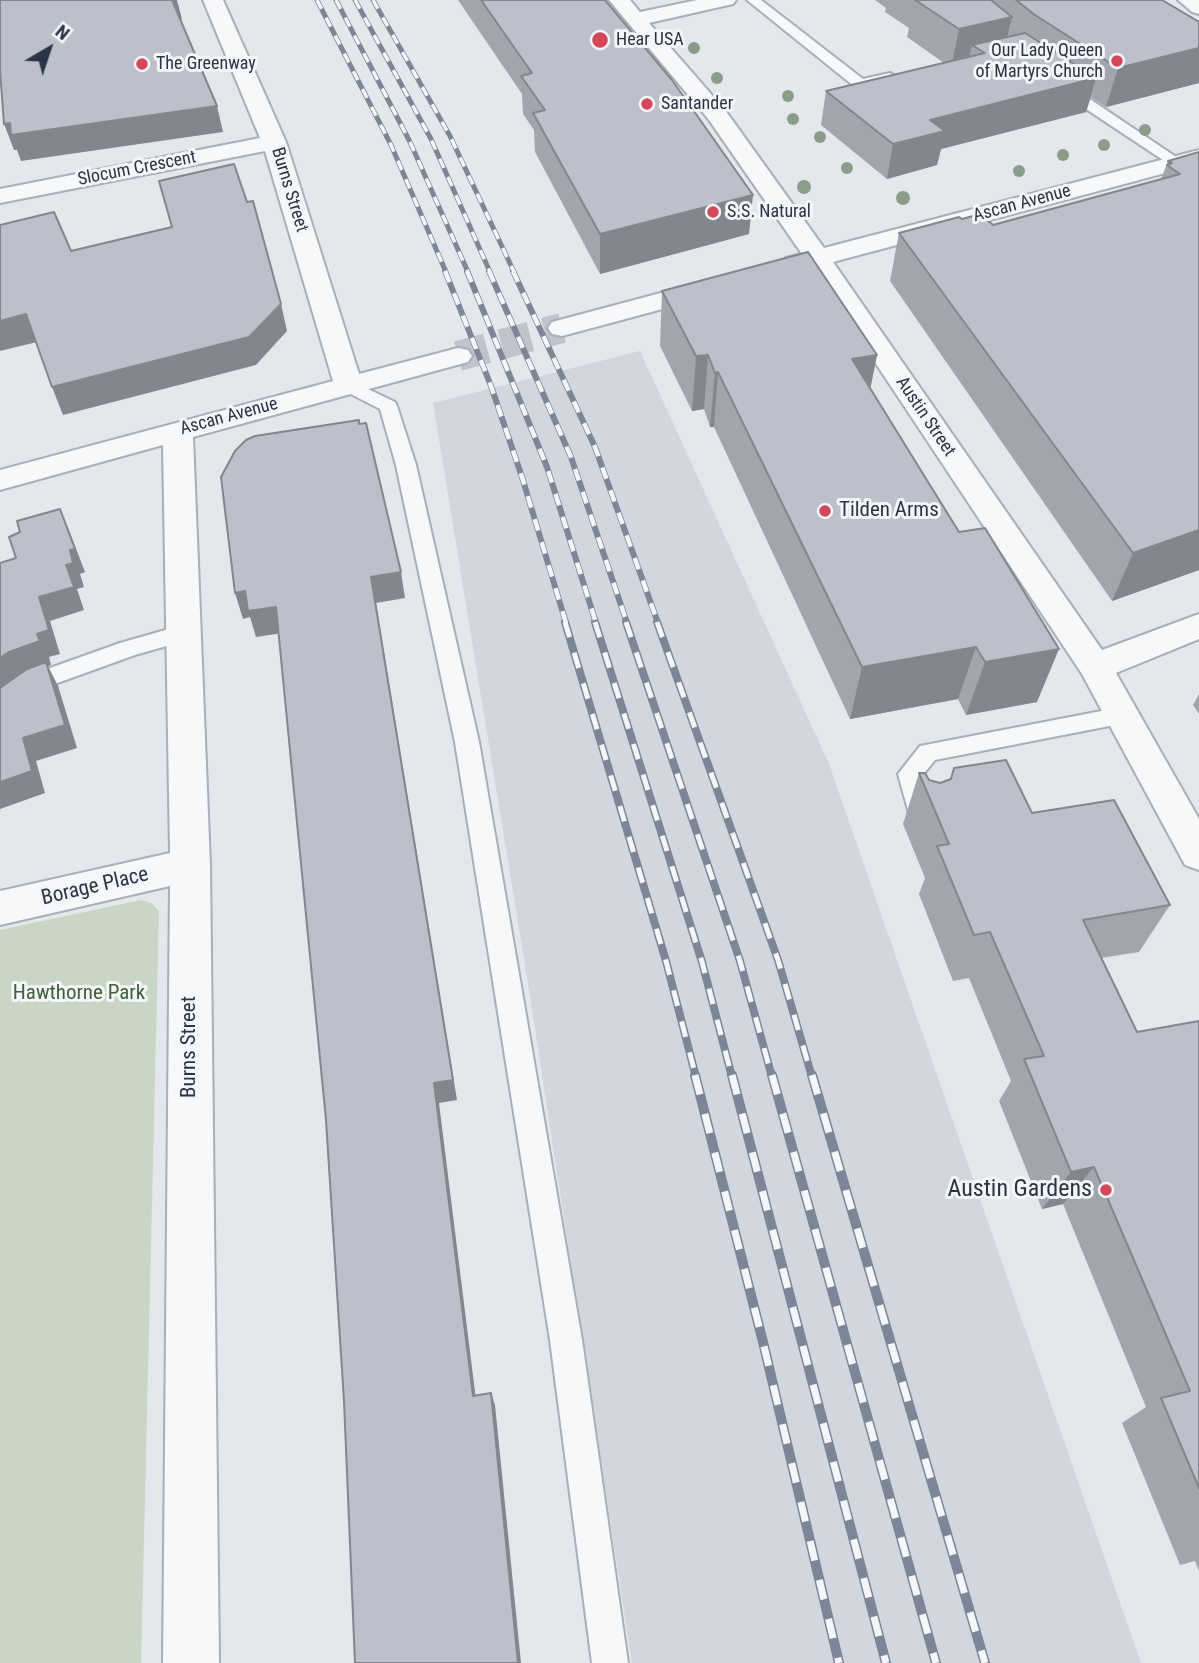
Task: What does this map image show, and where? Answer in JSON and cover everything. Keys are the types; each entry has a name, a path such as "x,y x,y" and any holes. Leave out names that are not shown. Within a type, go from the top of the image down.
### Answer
{"street":[{"name":"Burns Street","path":"214,0 274,142 349,386"},
{"name":"Austin Street","path":"620,0 717,116 818,258 1095,667 1199,854"},
{"path":"637,19 726,0"},
{"path":"1188,0 1199,8"},
{"name":"Slocum Crescent","path":"0,196 274,142"},
{"name":"Ascan Avenue","path":"773,270 1188,160"},
{"path":"562,328 734,281"},
{"name":"Ascan Avenue","path":"0,480 458,356"},
{"name":"Burns Street","path":"178,430 190,865 191,1663"},
{"path":"1095,667 1199,626"},
{"name":"Borage Place","path":"0,908 190,865"}],"lane":[{"path":"753,0 860,84 899,75"},
{"path":"1051,79 1188,160"},
{"path":"349,386 388,406 406,465 467,742 566,1340 610,1663"},
{"path":"0,706 30,684 128,649 183,633"},
{"path":"922,821 910,774 928,752 1122,716"}],"shaded area":[{"path":"640,351 829,764 1141,1663 632,1663 527,977 433,403"}],"green space":[{"name":"Hawthorne Park","path":"141,900 151,903 159,911 141,1663 0,1663 0,930"}],"building":[{"path":"0,0 172,0 217,106 11,135 10,123 4,124 0,70"},
{"path":"481,0 605,0 672,80 753,195 600,234 533,113 545,110 521,76 532,73"},
{"path":"915,0 991,0 1012,17 959,29"},
{"path":"1016,0 1162,0 1199,22 1199,48 1118,68"},
{"path":"1025,33 1096,78 930,120 945,131 893,144 826,91 985,53 972,45"},
{"path":"1199,152 1199,530 1133,553 899,233 980,214 993,225 1180,174 1167,165 1172,163 1168,161"},
{"path":"234,164 247,202 253,201 281,304 249,337 52,387 26,314 0,321 0,225 54,212 71,251 172,227 159,181"},
{"path":"808,252 877,355 852,359 959,532 985,528 1059,649 985,662 976,647 862,667 718,372 715,373 708,355 696,356 662,291"},
{"path":"359,420 359,424 366,423 401,572 371,577 453,1080 434,1083 473,1396 491,1393 518,1663 355,1663 344,1401 326,1120 276,607 248,611 245,591 235,593 221,477 235,451 246,440 255,436"},
{"path":"60,509 75,549 70,550 73,563 66,565 74,587 39,597 49,630 37,634 40,641 0,658 0,563 16,558 9,537 20,532 17,521"},
{"path":"46,662 65,725 23,738 32,771 0,782 0,688 27,669"},
{"path":"1006,760 1032,813 1114,800 1170,905 1083,920 1137,1032 1199,1021 1199,1488 1161,1398 1190,1391 1094,1167 1071,1172 1024,1059 1044,1056 990,932 974,935 937,846 949,844 919,773 925,773 929,780 940,783 951,779 954,768"}],"tunnel":[{"path":"458,356 562,328"}],"railway":[{"path":"317,0 391,145 446,272"},
{"path":"336,0 410,142 468,272"},
{"path":"355,0 431,139 490,272"},
{"path":"373,0 450,136 514,272"},
{"path":"445,271 491,386 566,623"},
{"path":"467,271 547,467 596,623"},
{"path":"489,271 571,457 627,623"},
{"path":"513,271 595,447 658,623"},
{"path":"565,622 666,961 696,1077"},
{"path":"595,622 702,962 732,1077"},
{"path":"626,622 740,961 772,1077"},
{"path":"657,622 778,960 812,1077"},
{"path":"695,1075 763,1342 839,1663"},
{"path":"732,1075 886,1663"},
{"path":"772,1075 936,1663"},
{"path":"812,1075 985,1663"}],"place":[{"name":"Hear USA","path":"600,40"},
{"name":"Our Lady Queen of Martyrs Church","path":"1117,61"},
{"name":"The Greenway","path":"142,64"},
{"name":"Santander","path":"647,104"},
{"name":"S.S. Natural","path":"713,212"},
{"name":"Tilden Arms","path":"825,511"},
{"name":"Austin Gardens","path":"1106,1190"}]}
